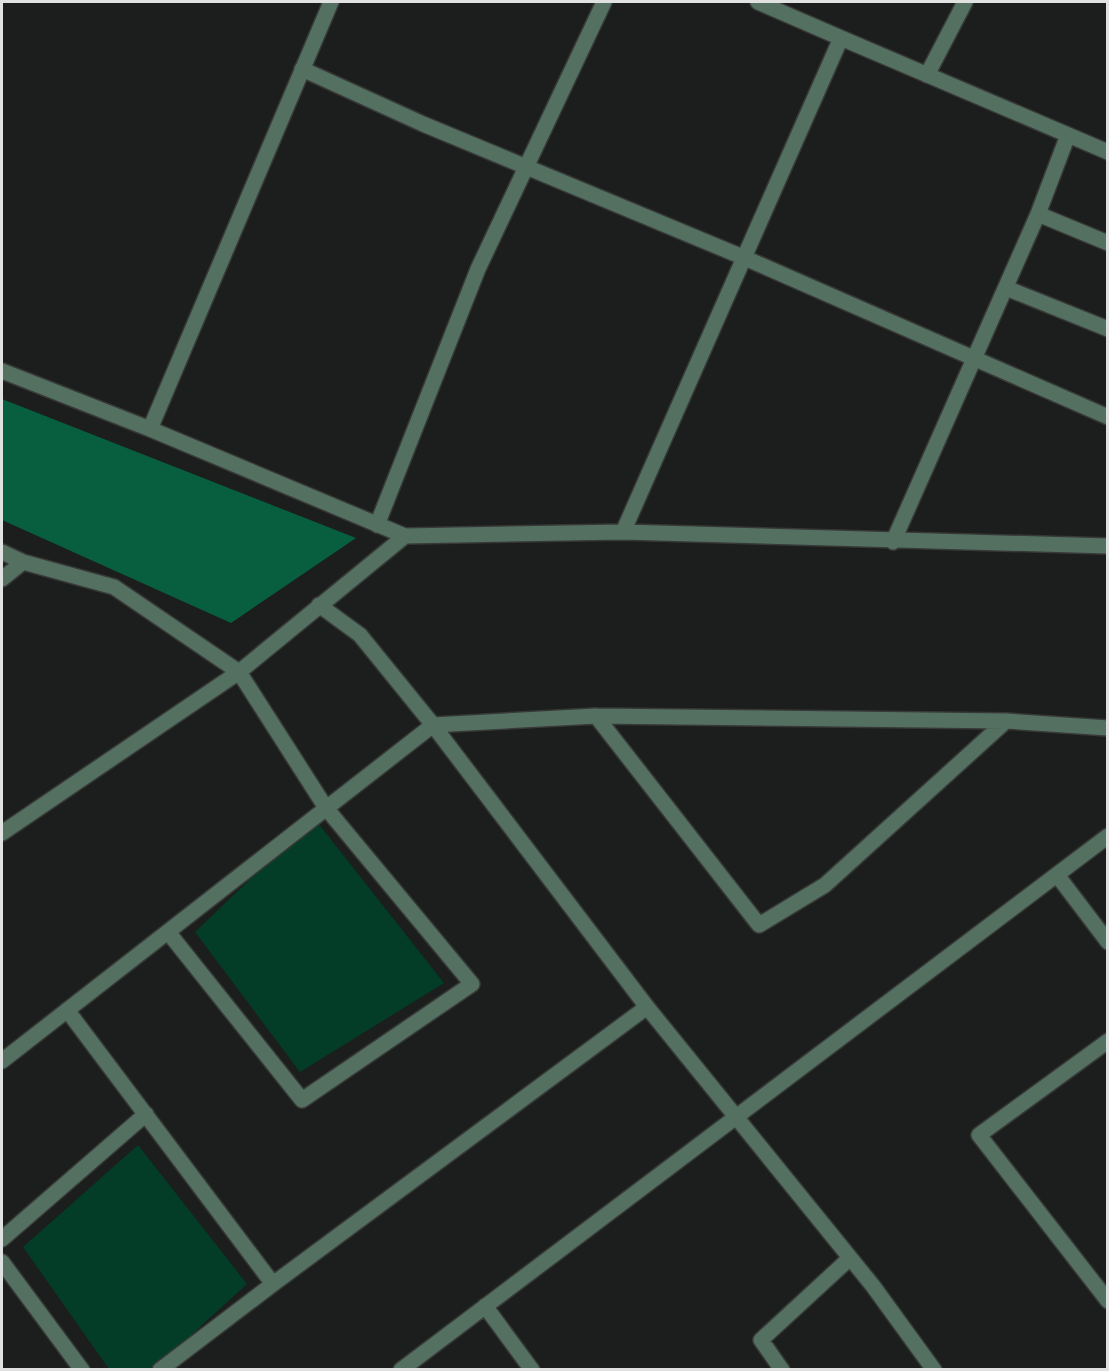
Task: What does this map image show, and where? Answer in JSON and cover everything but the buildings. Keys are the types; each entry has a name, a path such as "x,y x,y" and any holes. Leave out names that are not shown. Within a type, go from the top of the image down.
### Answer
{"street":[{"path":"150,429 332,2"},
{"path":"377,525 478,269 604,2"},
{"path":"758,2 1107,152"},
{"path":"927,75 965,2"},
{"path":"623,532 841,38"},
{"path":"302,69 525,167 974,357 1107,417"},
{"path":"893,542 1038,214 1068,135"},
{"path":"1038,214 1107,243"},
{"path":"1006,288 1107,329"},
{"path":"2,371 150,429 405,536 623,532 893,542 1107,546"},
{"path":"2,833 239,672 405,536"},
{"path":"2,552 23,562 114,587 239,672 326,808 472,984 302,1100 168,932"},
{"path":"2,579 23,562"},
{"path":"319,605 360,635 433,725 647,1007 850,1258 934,1370"},
{"path":"596,716 759,925 825,885 1006,721"},
{"path":"2,1061 433,725 596,716 1006,721 1107,728"},
{"path":"401,1370 1107,836"},
{"path":"1057,875 1107,942"},
{"path":"160,1370 647,1007"},
{"path":"67,1010 273,1284"},
{"path":"1107,1041 979,1135 1107,1301"},
{"path":"2,1239 146,1114"},
{"path":"782,1370 761,1340 850,1258"},
{"path":"2,1262 82,1370"},
{"path":"485,1306 532,1370"}],"shaded area":[{"path":"2,399 356,538 231,623 2,520"},
{"path":"314,818 444,983 300,1072 195,932"},
{"path":"138,1145 247,1284 154,1369 109,1369 23,1247"}]}
